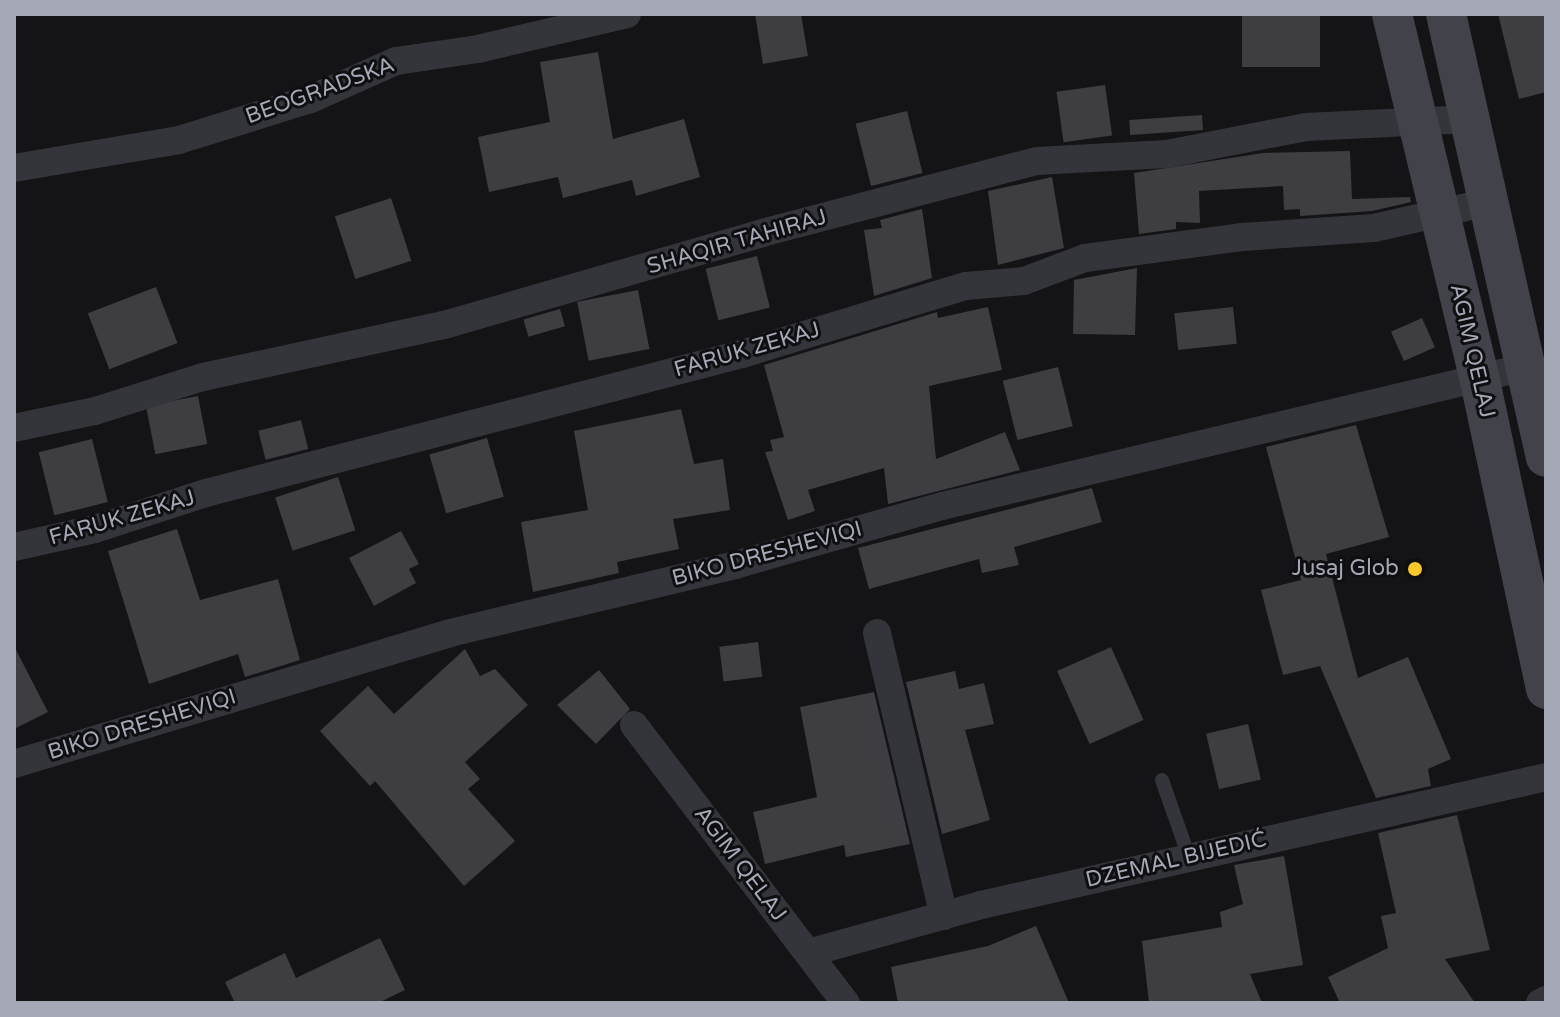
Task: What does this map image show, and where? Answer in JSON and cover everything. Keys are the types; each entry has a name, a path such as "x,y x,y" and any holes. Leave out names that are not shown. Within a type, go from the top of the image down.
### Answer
{"main road":[{"name":"AGIM QELAJ","path":"1392,14 1480,381 1546,689"},
{"path":"1446,14 1546,457"}],"street":[{"name":"BEOGRADSKA","path":"14,168 179,140 311,99 396,61 478,49 627,14"},
{"name":"SHAQIR TAHIRAJ","path":"14,428 95,411 203,377 444,325 762,233 1037,161 1167,154 1306,127 1470,119"},
{"name":"FARUK ZEKAJ","path":"14,547 95,529 206,493 742,354 966,286 1024,281 1085,258 1242,237 1374,228 1488,202"},
{"name":"BIKO DRESHEVIQI","path":"14,764 450,633 735,565 942,506 1480,381 1526,367"},
{"path":"877,633 944,916"},
{"name":"AGIM QELAJ","path":"634,725 846,1003"},
{"name":"DZEMAL BIJEDIĆ","path":"808,953 944,916 1189,857 1546,777"},
{"path":"1540,1003 1546,1000"}],"lane":[{"path":"1162,780 1189,857"}],"building":[{"path":"755,14 801,14 808,56 763,64"},
{"path":"1242,14 1320,14 1320,67 1242,67"},
{"path":"1498,14 1546,14 1546,92 1519,99"},
{"path":"598,52 613,139 684,119 700,177 636,196 632,180 563,198 558,177 489,192 478,137 550,122 540,62"},
{"path":"1105,85 1112,136 1064,142 1056,92"},
{"path":"907,111 922,173 871,186 856,124"},
{"path":"1202,115 1203,130 1130,135 1129,120"},
{"path":"1350,151 1352,199 1410,197 1411,202 1372,211 1300,216 1300,209 1284,210 1283,186 1199,191 1200,223 1176,222 1176,229 1139,234 1134,173 1263,153"},
{"path":"1052,177 1064,248 998,265 988,191"},
{"path":"391,198 411,261 355,279 335,216"},
{"path":"922,209 932,278 874,296 864,230 882,228 880,220"},
{"path":"757,256 770,307 718,320 706,269"},
{"path":"1137,268 1135,335 1073,334 1074,280"},
{"path":"156,287 178,343 109,369 88,313"},
{"path":"638,290 649,349 589,361 577,302"},
{"path":"988,307 1002,370 929,386 936,459 1005,432 1020,470 888,504 884,468 808,490 815,511 788,520 765,452 773,451 770,440 784,437 764,365 937,312 938,318"},
{"path":"1233,307 1237,344 1178,350 1174,313"},
{"path":"560,309 565,326 528,337 523,319"},
{"path":"1422,318 1435,347 1404,361 1391,332"},
{"path":"1058,367 1073,426 1017,440 1003,381"},
{"path":"198,396 207,444 155,454 146,406"},
{"path":"681,409 694,464 723,459 730,510 673,519 679,549 617,562 619,573 533,592 521,522 588,510 574,431"},
{"path":"301,420 308,449 266,460 258,431"},
{"path":"1356,425 1389,537 1326,554 1358,678 1408,657 1451,759 1428,769 1431,786 1376,798 1320,666 1283,675 1261,590 1301,580 1266,447"},
{"path":"487,438 504,497 446,513 429,455"},
{"path":"92,439 108,502 54,515 39,452"},
{"path":"338,477 355,530 293,551 275,497"},
{"path":"1092,488 1102,522 1014,547 1019,565 982,573 979,559 869,589 858,548"},
{"path":"177,529 200,600 278,579 300,660 245,677 238,654 149,684 108,551"},
{"path":"401,531 419,564 409,569 416,583 374,606 349,558"},
{"path":"758,642 762,677 724,681 719,647"},
{"path":"14,646 48,712 14,729"},
{"path":"1111,647 1144,720 1090,744 1057,671"},
{"path":"465,649 480,676 495,669 528,705 465,762 480,779 468,789 515,841 464,886 375,781 370,786 320,731 368,686 394,714"},
{"path":"599,670 630,709 596,744 557,705"},
{"path":"955,671 959,689 984,683 994,724 965,730 990,820 942,834 906,682"},
{"path":"874,692 910,844 846,857 844,845 765,864 753,812 817,797 800,707"},
{"path":"1248,724 1261,780 1219,789 1206,734"},
{"path":"1457,815 1490,950 1445,959 1475,1003 1340,1003 1328,977 1388,948 1381,916 1396,913 1378,833"},
{"path":"1284,856 1303,965 1250,974 1262,1003 1149,1003 1142,941 1222,927 1220,912 1243,904 1234,865"},
{"path":"1036,926 1069,1003 898,1003 891,967 988,946"},
{"path":"380,938 405,990 378,1003 235,1003 225,982 285,953 296,978"}],"place":[{"name":"Jusaj Glob","path":"1415,569"}]}
